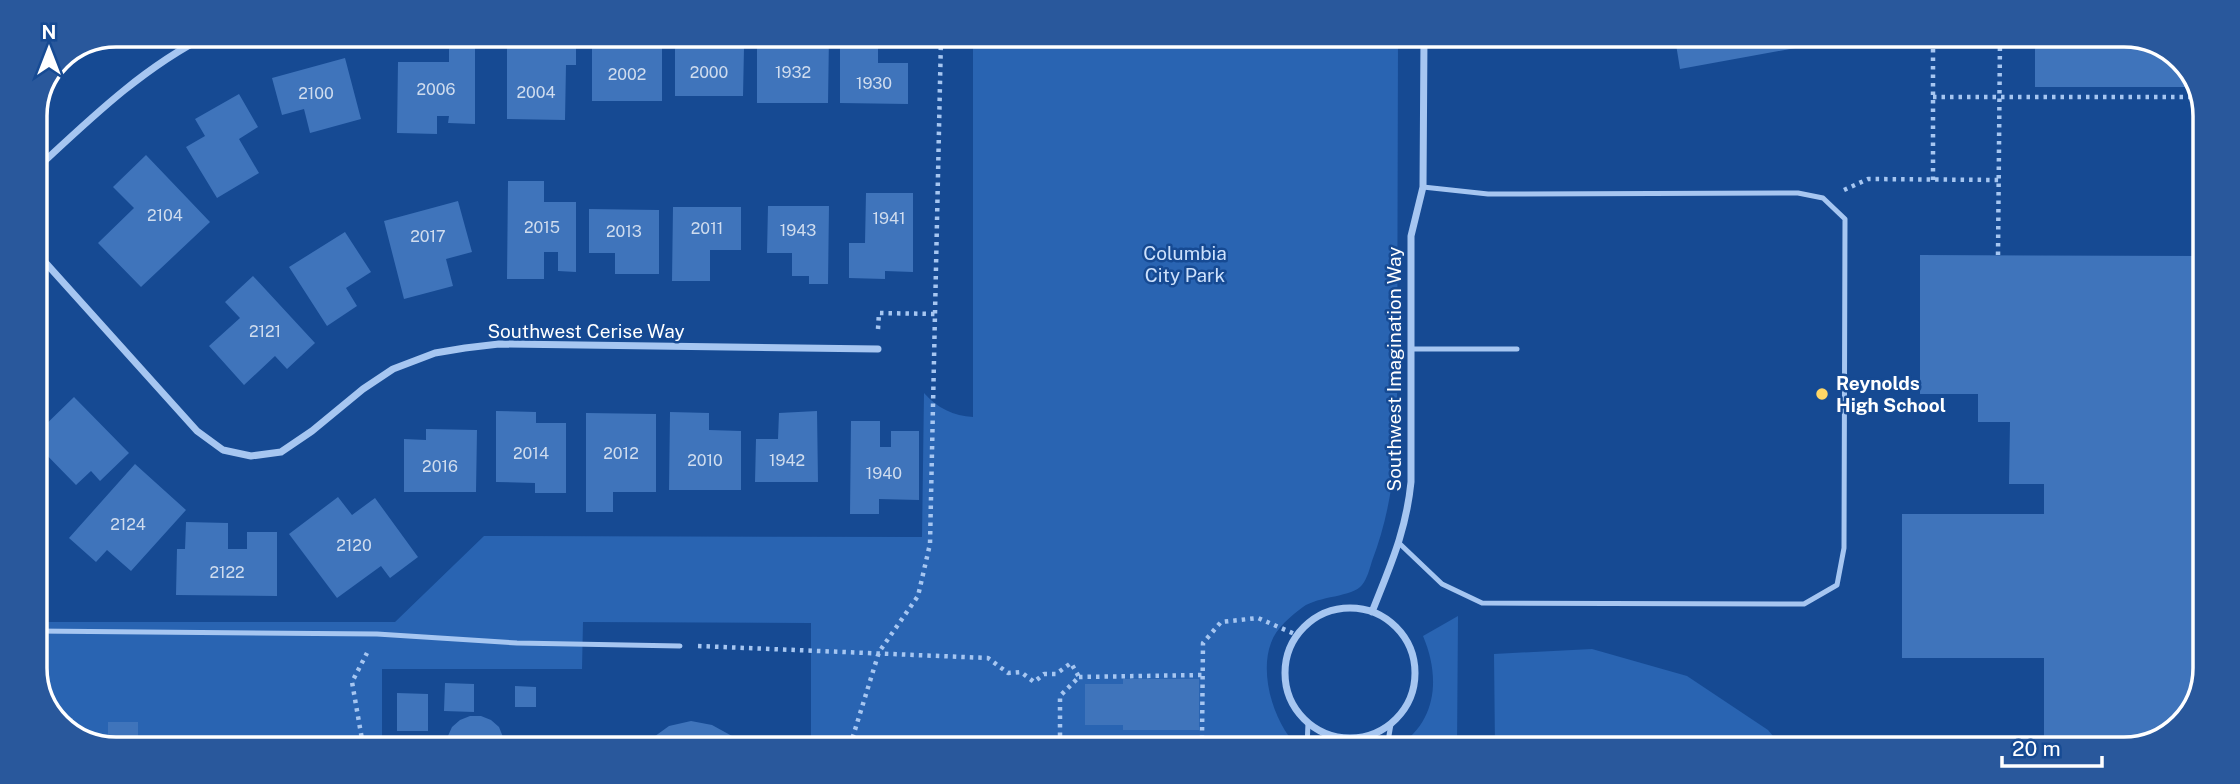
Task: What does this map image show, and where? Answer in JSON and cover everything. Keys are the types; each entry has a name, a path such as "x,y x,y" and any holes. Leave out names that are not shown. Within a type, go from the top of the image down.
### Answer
{"street":[{"path":"47,159 144,74 185,47"},
{"name":"Southwest Imagination Way","path":"1372,612 1400,544 1408,512 1411,482 1411,236 1423,187 1424,47"},
{"name":"Southwest Cerise Way","path":"47,264 197,431 223,450 251,456 281,452 313,431 363,389 393,369 435,353 499,344 878,349"},
{"path":"1344,737 1328,734 1308,723 1293,705 1285,682 1287,657 1297,635 1312,620 1331,611 1351,608 1372,612 1389,621 1403,635 1412,653 1415,672 1413,692 1404,709 1391,724 1372,734 1356,737"}],"lane":[{"path":"1400,544 1442,584 1482,603 1804,604 1837,585 1844,548 1845,219 1824,198 1798,193 1488,194 1423,187"},
{"path":"1411,349 1517,349"},
{"path":"47,631 377,634 517,643 680,646"},
{"path":"1307,737 1308,723"},
{"path":"1389,737 1391,724"}],"path":[{"path":"853,737 879,652 918,596 930,544 941,47"},
{"path":"1933,47 1933,180"},
{"path":"1998,255 2000,47"},
{"path":"1933,97 2190,97"},
{"path":"1824,198 1868,179 1999,180"},
{"path":"878,349 879,313 936,314"},
{"path":"1202,737 1203,643 1221,622 1258,618 1297,635"},
{"path":"362,737 352,682 377,634"},
{"path":"680,646 988,658 1008,673 1021,672 1034,682 1044,674 1056,674 1071,663 1079,677"},
{"path":"1060,737 1060,696 1079,677 1202,675"}],"green space":[{"name":"Columbia City Park","path":"973,47 1398,47 1397,435 1392,483 1382,530 1362,585 1351,592 1309,603 1289,618 1273,638 1268,655 1268,683 1276,712 1289,737 811,737 811,623 583,622 582,669 382,669 382,737 116,737 94,733 78,725 61,710 52,694 47,672 47,622 395,622 484,536 922,537 924,393 946,410 973,417"},
{"path":"1458,616 1457,737 1410,737 1421,724 1432,697 1432,667 1423,636"},
{"path":"1592,649 1687,676 1768,730 1774,737 1495,737 1494,654"}],"building":[{"path":"449,47 475,47 475,124 448,123 449,116 437,116 437,134 397,133 398,62 449,62"},
{"path":"507,47 576,47 576,65 566,65 565,120 507,119"},
{"path":"592,47 662,47 662,101 592,101"},
{"path":"675,47 744,48 743,96 675,96"},
{"path":"757,47 829,47 828,103 757,103"},
{"path":"840,47 878,47 878,63 908,63 908,104 840,103"},
{"path":"1676,47 1801,47 1680,69"},
{"path":"2035,47 2124,47 2146,51 2166,61 2179,74 2186,87 2035,87"},
{"path":"345,58 361,119 310,133 304,109 282,115 272,78"},
{"path":"239,94 258,127 239,139 259,173 217,198 186,147 205,136 195,119"},
{"path":"146,155 210,222 141,287 98,243 134,208 113,187"},
{"path":"508,181 544,181 544,202 576,202 576,272 558,271 558,252 544,252 544,279 507,279"},
{"path":"866,193 913,193 913,272 885,271 885,279 849,278 849,243 865,243"},
{"path":"458,201 472,252 446,259 453,286 404,299 384,221"},
{"path":"768,206 829,206 828,284 809,284 809,276 792,276 792,253 767,253"},
{"path":"673,207 741,207 741,250 710,250 710,281 672,281"},
{"path":"589,209 659,210 659,274 615,274 615,253 589,253"},
{"path":"345,232 371,272 346,288 357,306 327,326 289,267"},
{"path":"1920,255 2193,256 2193,668 2186,698 2166,723 2146,733 2124,737 2044,737 2044,658 1902,658 1902,514 2044,514 2044,484 2009,484 2010,422 1978,422 1978,394 1920,394"},
{"path":"253,276 315,343 287,369 275,356 244,385 209,346 240,318 225,302"},
{"path":"74,397 129,453 100,481 91,471 76,485 47,455 47,423"},
{"path":"496,411 536,412 536,423 566,423 566,493 535,493 535,483 496,482"},
{"path":"817,411 818,482 755,482 756,439 778,439 779,413"},
{"path":"670,412 709,413 709,430 741,431 741,490 669,490"},
{"path":"586,413 656,414 656,492 613,492 613,512 586,512"},
{"path":"851,421 880,421 880,447 891,447 891,431 919,431 919,500 879,499 879,514 850,514"},
{"path":"426,429 477,430 476,492 404,492 404,439 426,440"},
{"path":"135,464 186,510 131,571 107,550 96,562 69,538"},
{"path":"338,497 352,515 375,498 418,557 390,578 381,566 337,598 289,534"},
{"path":"186,522 228,523 228,549 247,549 247,532 277,532 277,596 176,595 177,549 185,549"},
{"path":"1123,679 1199,679 1199,730 1123,730 1123,725 1085,725 1085,684 1123,684"},
{"path":"445,683 474,684 474,712 444,711"},
{"path":"515,686 536,687 536,707 515,707"},
{"path":"397,693 428,694 428,731 397,731"},
{"path":"481,716 499,727 503,737 447,737 452,727 460,720"},
{"path":"691,721 712,725 733,737 654,737 669,726"},
{"path":"108,722 138,722 138,737 108,736"}],"place":[{"name":"Reynolds High School","path":"1822,394"}]}
